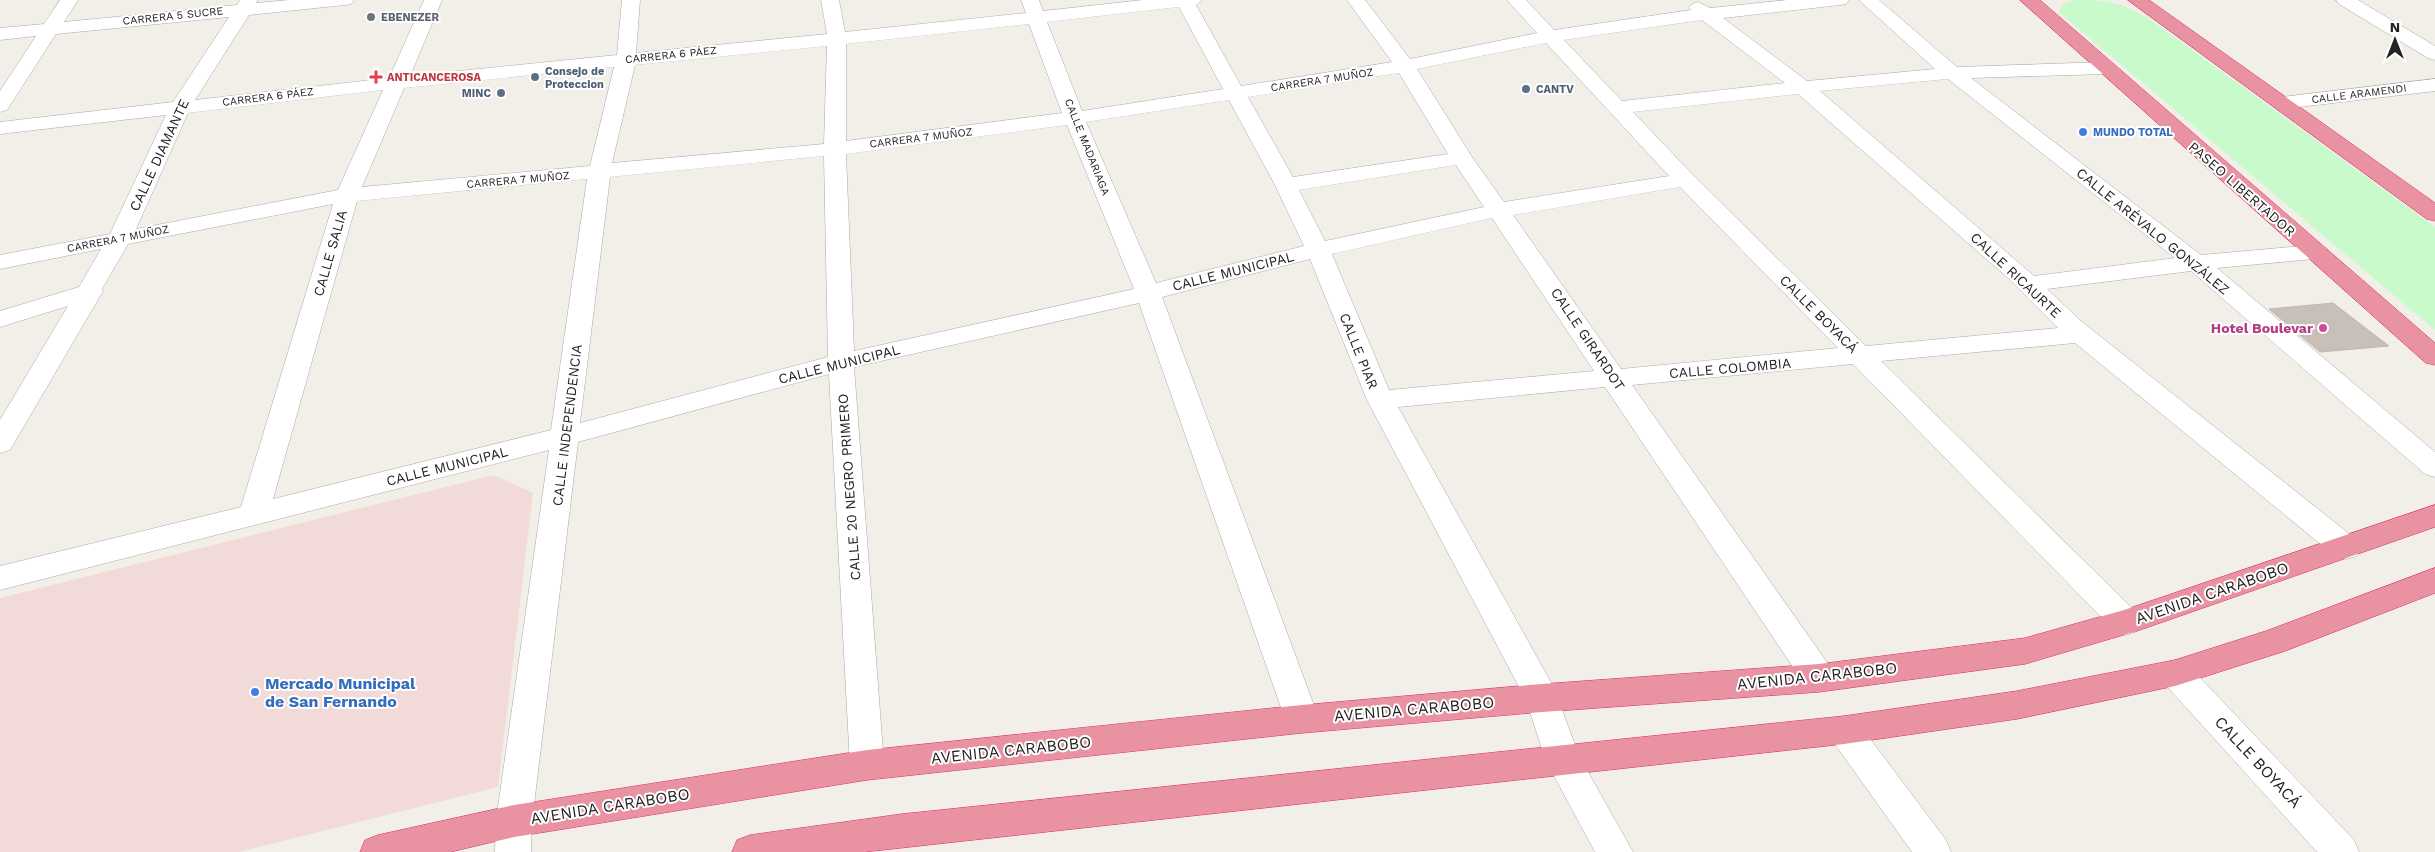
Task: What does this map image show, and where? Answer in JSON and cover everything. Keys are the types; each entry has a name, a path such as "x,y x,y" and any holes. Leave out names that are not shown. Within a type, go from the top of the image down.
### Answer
{"highway":[{"name":"PASEO LIBERTADOR","path":"2029,0 2052,9 2105,68 2435,357"},
{"path":"2129,1 2155,13 2435,214"},
{"path":"2396,322 2435,340"},
{"name":"AVENIDA CARABOBO","path":"378,852 514,836 867,765 1302,719 1542,698 1820,678 2025,651 2126,622 2435,516"},
{"path":"750,852 903,841 1563,761 1844,730 2017,705 2175,672 2274,642 2435,580"}],"street":[{"path":"0,106 69,0"},
{"name":"CARRERA 5 SUCRE","path":"0,34 246,5 345,0"},
{"name":"CALLE SALIA","path":"253,516 346,195 433,0"},
{"name":"CALLE INDEPENDENCIA","path":"514,836 599,173 626,60 631,0"},
{"name":"CALLE 20 NEGRO PRIMERO","path":"830,0 836,39 835,150 841,362 867,765"},
{"name":"CARRERA 6 PÁEZ","path":"0,128 395,83 836,39 1033,8 1187,0"},
{"name":"CALLE PIAR","path":"1187,0 1286,185 1318,250 1380,400 1542,698 1563,761 1615,852"},
{"name":"CALLE GIRARDOT","path":"1356,0 1405,66 1462,158 1820,678"},
{"name":"CALLE BOYACÁ","path":"1516,0 1685,180 2126,622"},
{"name":"CARRERA 7 MUÑOZ","path":"0,262 346,195 835,150 1074,118 1405,66 1697,7 1840,0"},
{"name":"CALLE ARÉVALO GONZÁLEZ","path":"1868,0 1952,73 2196,263 2435,467"},
{"path":"2345,0 2435,54"},
{"name":"CALLE DIAMANTE","path":"0,443 91,291 120,238 180,108 246,5"},
{"name":"CALLE RICAURTE","path":"1697,7 1803,87 2028,284 2080,334 2346,548"},
{"name":"CALLE MADARIAGA","path":"1033,8 1074,118 1148,293 1302,719"},
{"path":"1617,108 1803,87 1952,73 2105,68"},
{"name":"CALLE ARAMENDI","path":"2282,103 2435,85"},
{"path":"1286,185 1462,158"},
{"name":"CALLE MUNICIPAL","path":"0,578 566,436 841,362 1148,293 1318,250 1499,210 1685,180"},
{"path":"2028,284 2196,263 2314,252"},
{"path":"0,319 91,291"},
{"name":"CALLE COLOMBIA","path":"1380,400 2080,334"},
{"name":"CALLE BOYACÁ","path":"2175,672 2341,852"},
{"path":"1844,730 1934,852"}],"shaded area":[{"name":"Mercado Municipal de San Fernando","path":"494,475 533,493 498,787 239,852 0,852 0,598"}],"green space":[{"path":"2076,0 2107,2 2123,6 2151,20 2435,227 2435,330 2059,12 2063,4"}],"building":[{"name":"Hotel Boulevar","path":"2333,303 2389,346 2320,352 2269,309"}],"place":[{"name":"EBENEZER","path":"371,17"},
{"name":"ANTICANCEROSA","path":"376,77"},
{"name":"Consejo de Proteccion","path":"535,77"},
{"name":"CANTV","path":"1526,89"},
{"name":"MINC","path":"501,93"},
{"name":"MUNDO TOTAL","path":"2083,132"},
{"name":"Hotel Boulevar","path":"2323,328"},
{"name":"Mercado Municipal de San Fernando","path":"255,692"}]}
